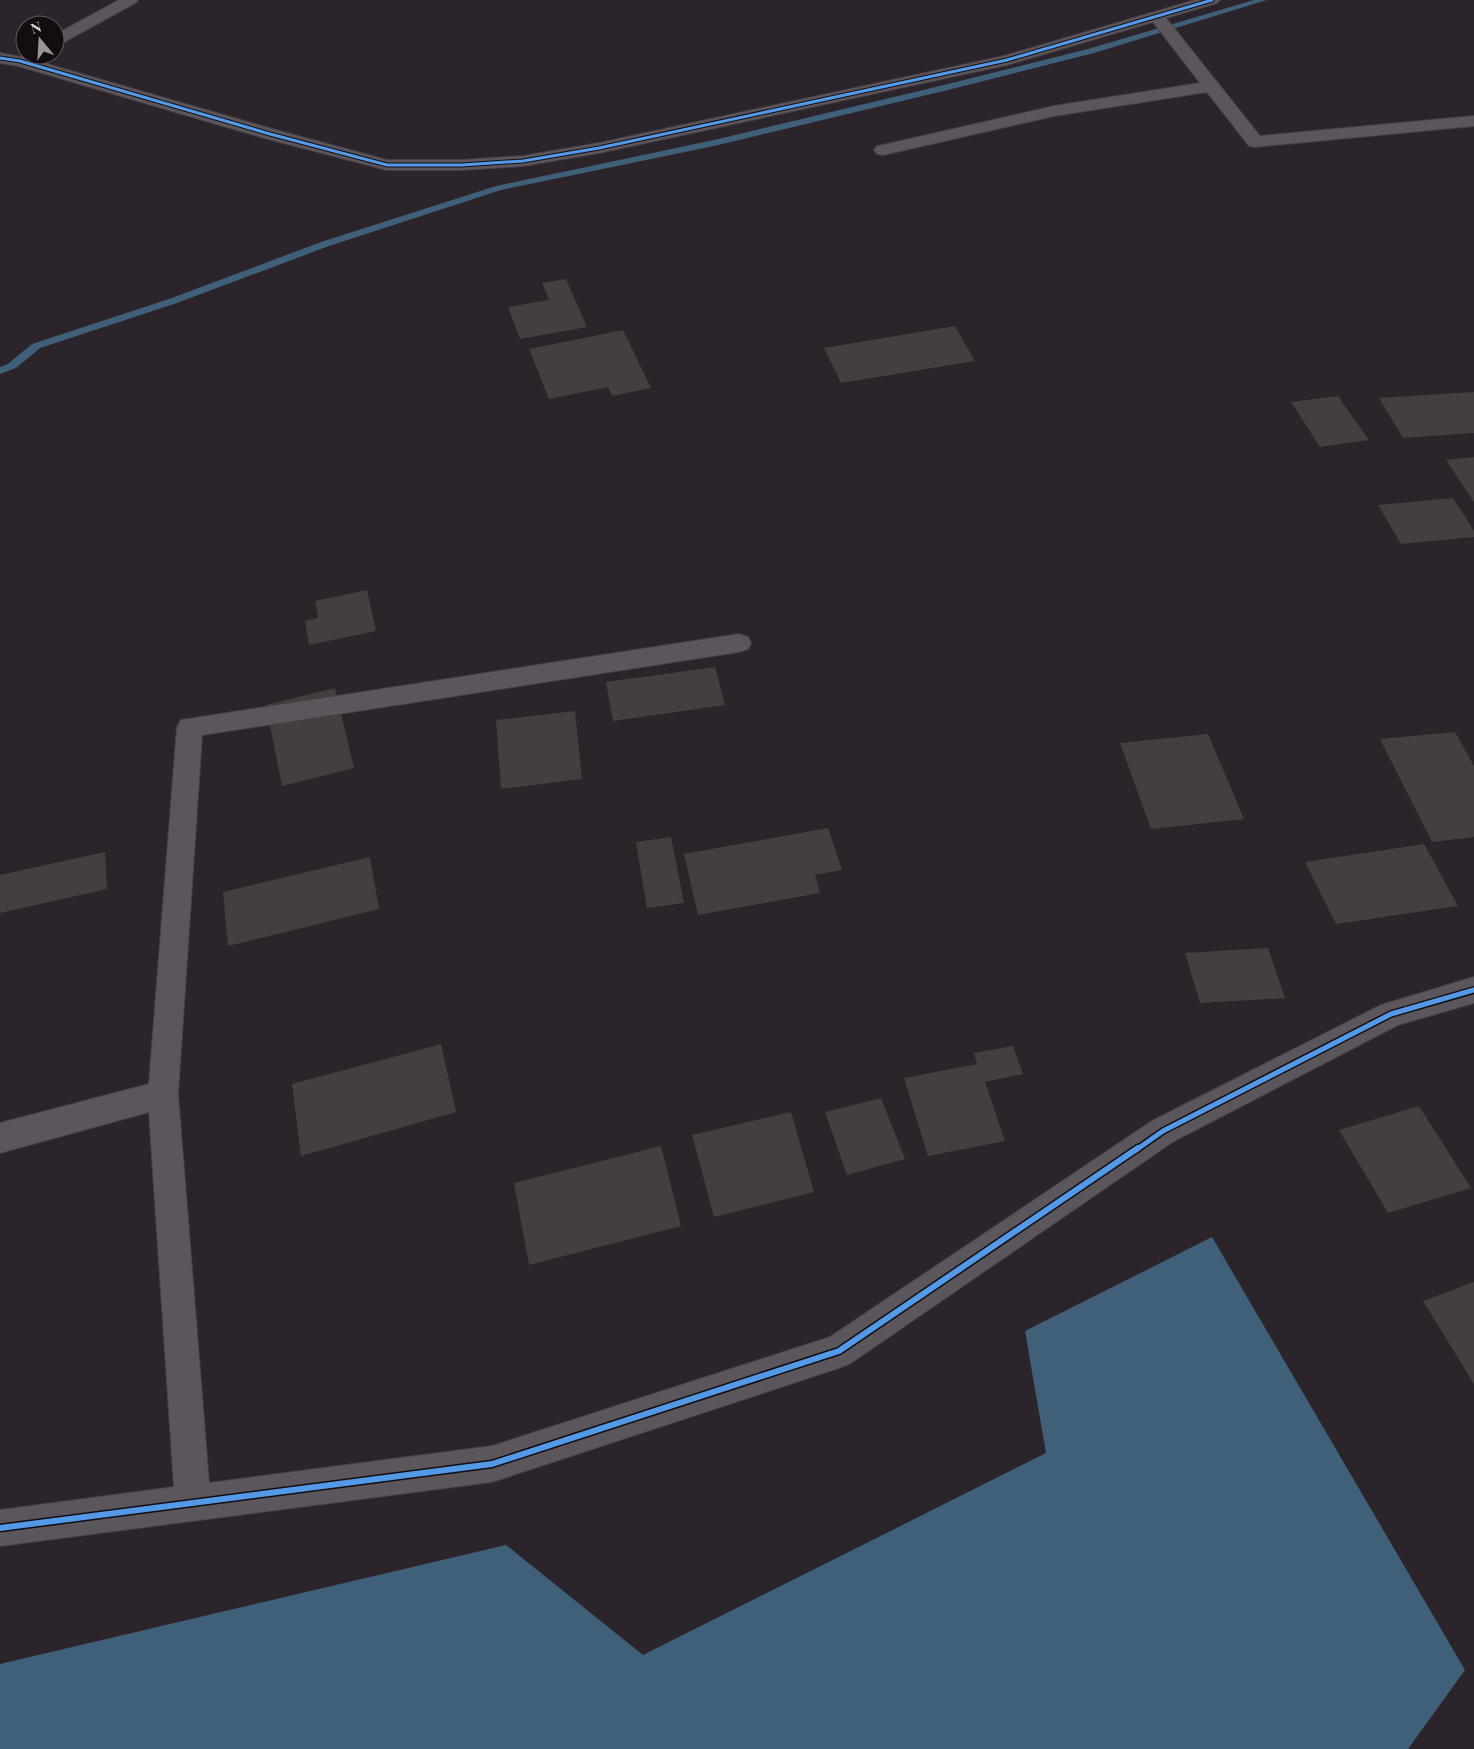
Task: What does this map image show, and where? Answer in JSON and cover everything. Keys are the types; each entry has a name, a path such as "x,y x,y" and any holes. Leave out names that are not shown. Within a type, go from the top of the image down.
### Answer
{"street":[{"path":"65,36 130,0"},
{"path":"48,65 270,134 387,165 462,165 522,162 599,148 1007,60 1212,0"},
{"path":"1156,16 1255,142 1474,121"},
{"path":"0,58 15,58"},
{"path":"0,75 15,65"},
{"path":"883,150 1054,111 1211,86"},
{"path":"193,1502 163,1094 190,727 739,643"},
{"path":"0,1528 492,1464 839,1351 1163,1131 1391,1014 1474,990"},
{"path":"0,1138 163,1094"}],"water":[{"path":"1212,1237 1465,1670 1408,1749 0,1749 0,1664 506,1545 643,1655 1046,1453 1025,1331"}],"building":[{"path":"566,279 587,327 520,339 508,307 549,300 542,283"},
{"path":"955,326 975,361 841,383 824,348"},
{"path":"623,330 651,388 612,396 608,387 549,399 529,349"},
{"path":"1474,392 1474,433 1403,438 1379,398"},
{"path":"1338,396 1369,440 1320,447 1291,402"},
{"path":"1474,457 1474,502 1446,460"},
{"path":"1453,498 1474,531 1474,537 1401,544 1378,505"},
{"path":"367,590 376,631 309,645 305,621 318,618 315,601"},
{"path":"715,667 725,705 613,721 606,682"},
{"path":"335,688 354,768 282,786 266,705"},
{"path":"575,711 582,779 501,789 496,720"},
{"path":"1455,732 1474,766 1474,837 1432,842 1380,739"},
{"path":"1208,734 1244,819 1151,829 1120,743"},
{"path":"828,828 842,870 815,875 820,893 698,915 684,854"},
{"path":"671,837 684,903 647,908 636,842"},
{"path":"1424,844 1458,906 1336,924 1305,862"},
{"path":"105,852 107,889 0,913 0,875"},
{"path":"370,857 379,909 228,946 223,892"},
{"path":"1268,948 1285,998 1200,1003 1185,953"},
{"path":"441,1044 456,1112 301,1156 292,1084"},
{"path":"1013,1046 1023,1074 985,1082 1005,1141 928,1156 904,1078 977,1064 974,1053"},
{"path":"881,1098 905,1159 847,1175 825,1112"},
{"path":"1419,1106 1471,1188 1388,1213 1339,1130"},
{"path":"791,1112 814,1192 714,1217 692,1135"},
{"path":"661,1146 681,1226 529,1265 514,1183"},
{"path":"1474,1282 1474,1384 1423,1301"}],"waterway":[{"path":"0,371 12,366 36,346 173,301 325,244 499,188 714,143 945,88 1091,51 1263,0"}],"cycle path":[{"path":"0,58 20,61 270,134 387,165 462,165 523,161 599,148 1007,60 1212,0"},
{"path":"0,1528 492,1464 839,1351 1163,1131 1391,1014 1474,990"}]}
